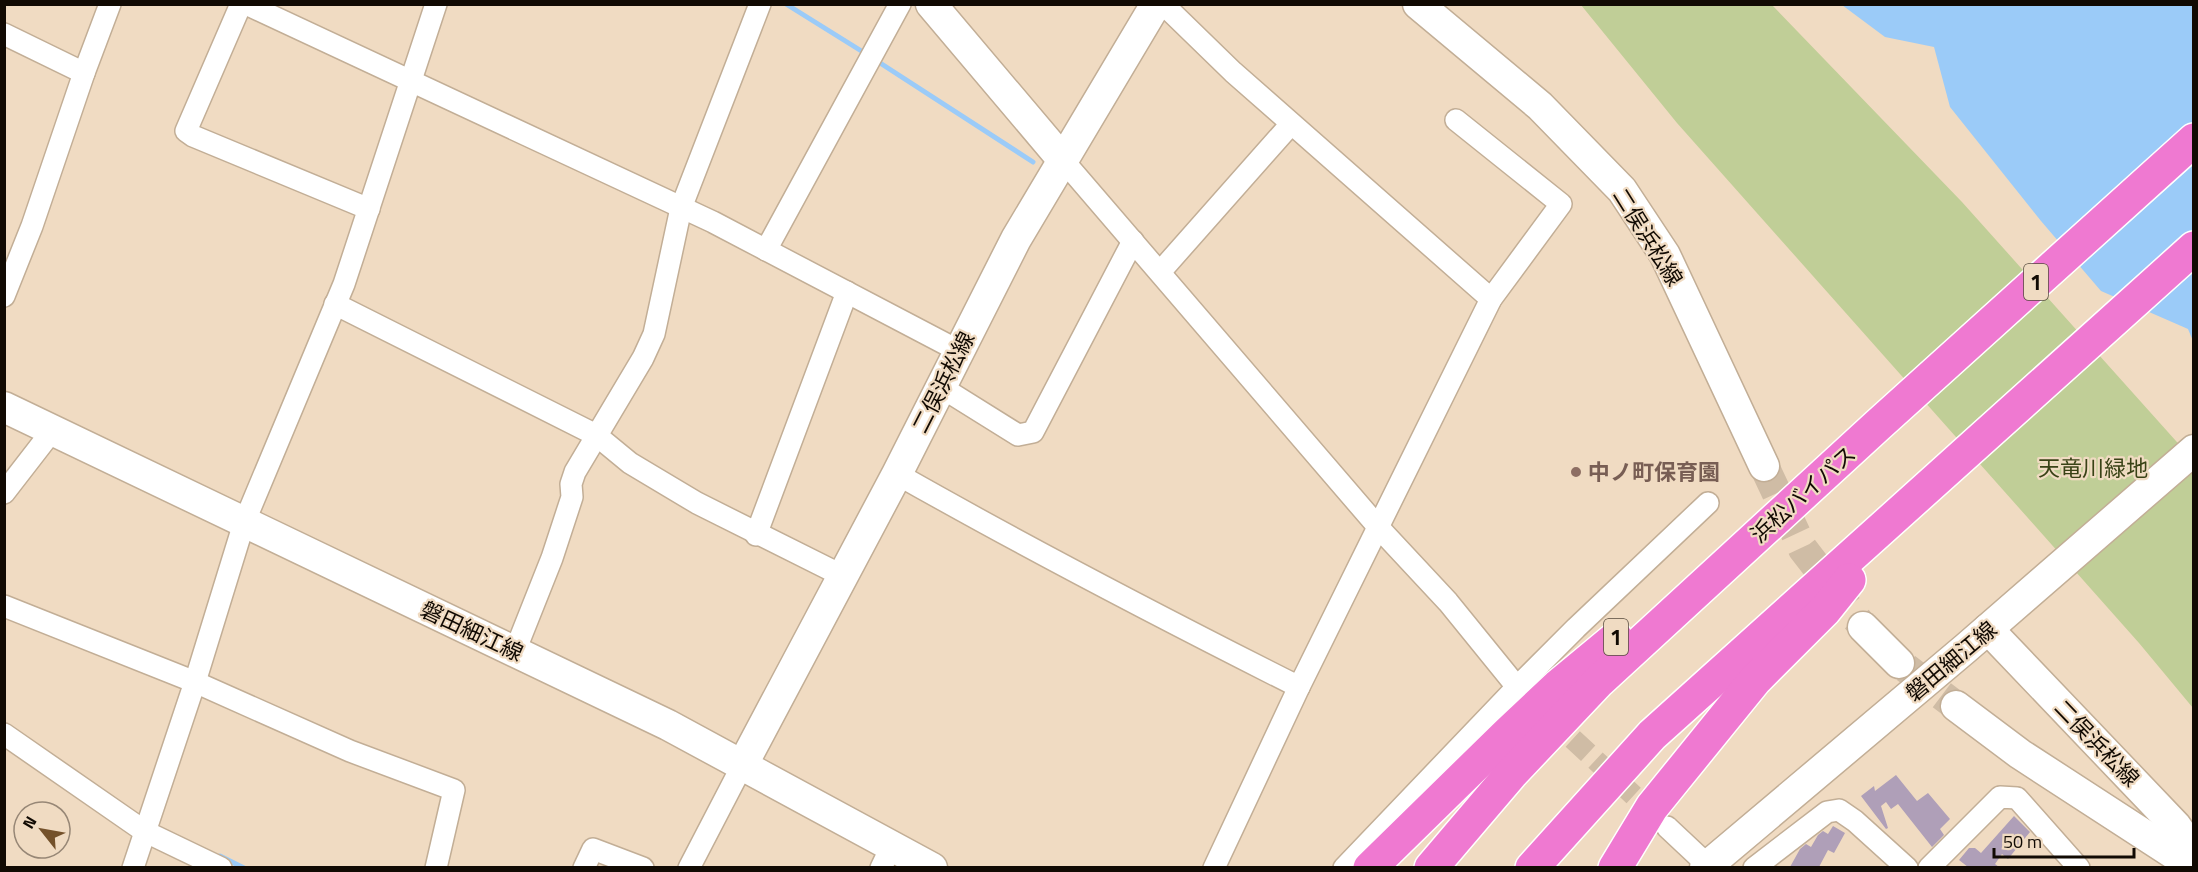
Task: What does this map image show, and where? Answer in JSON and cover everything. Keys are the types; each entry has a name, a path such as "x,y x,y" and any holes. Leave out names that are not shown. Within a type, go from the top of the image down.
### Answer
{"highway":[{"name":"浜松バイパス","path":"1431,867 1511,774 1599,681 2193,140"},
{"path":"1532,867 1652,735 2193,248"},
{"name":"1","path":"1370,867 1558,686 1706,562 1878,425"},
{"path":"1615,867 1652,807 1755,680 1825,610 1920,496"}],"main road":[{"path":"931,4 1062,159"},
{"name":"二俣浜松線","path":"742,766 897,474 1016,239 1156,4"},
{"name":"二俣浜松線","path":"1418,4 1540,106 1622,189 1665,255 1764,466"},
{"name":"磐田細江線","path":"4,407 668,725 742,766 887,856 932,867"},
{"name":"磐田細江線","path":"1702,862 1730,847 1988,629 2193,450"},
{"path":"1863,627 1899,663"},
{"name":"二俣浜松線","path":"1988,629 2176,826 2190,846 2192,866"},
{"name":"二俣浜松線","path":"1956,706 2020,754 2192,866"}],"street":[{"path":"4,296 32,226 110,4"},
{"path":"241,4 186,131 193,136 369,209"},
{"path":"246,4 712,222 959,351"},
{"path":"133,867 195,682 244,523 344,284 436,4"},
{"path":"515,651 569,508 572,497 571,484 575,472 643,358 654,334 681,208 760,4"},
{"path":"766,250 900,4"},
{"path":"1163,4 1233,72 1491,299"},
{"path":"4,34 84,73"},
{"path":"1214,867 1299,687 1491,299 1561,204 1456,120"},
{"path":"1161,272 1291,124"},
{"path":"1062,159 1379,528 1448,602 1517,687"},
{"path":"941,387 1018,435 1033,432 1133,241"},
{"path":"756,535 846,292"},
{"path":"335,304 596,435 630,463 697,503 756,535 843,576"},
{"path":"4,493 52,431"},
{"path":"897,474 984,524 1299,687"},
{"path":"1344,867 1575,628 1708,503"},
{"path":"4,606 195,682 350,751 454,790 436,867"},
{"path":"4,734 144,831 221,867"},
{"path":"689,867 742,766"},
{"path":"1929,867 2000,797 2017,798 2079,867"},
{"path":"1730,847 1754,867 1827,812 1839,810 1855,821 1906,867"},
{"path":"1667,827 1702,862"},
{"path":"584,867 593,849 643,867"}],"green space":[{"name":"天竜川緑地","path":"1581,5 1772,5 1962,202 2193,460 2193,708 2139,643 1677,123"}],"water":[{"path":"1842,5 2193,5 2193,341 2188,329 2101,291 2041,221 1950,107 1934,47 1885,37"}],"building":[{"path":"1896,775 1917,801 1928,793 1950,819 1940,829 1944,835 1932,847 1898,804 1891,809 1886,802 1881,806 1888,828 1886,829 1861,796 1874,786 1875,791"},
{"path":"2014,816 2030,832 2008,859 2002,854 1995,864 1999,867 1968,867 1959,860 1969,848 1975,848 1981,853"},
{"path":"1833,826 1845,833 1834,853 1828,850 1819,867 1790,867 1800,849 1806,844 1811,847 1818,835 1823,831 1828,834"}],"waterway":[{"path":"786,4 863,52"},
{"path":"877,61 1033,162"},
{"path":"220,856 244,868"}],"tunnel":[{"path":"1764,466 1803,549 1863,627"},
{"path":"1906,668 1956,706"},
{"path":"1550,718 1657,817"}],"place":[{"name":"中ノ町保育園","path":"1576,472"}]}
